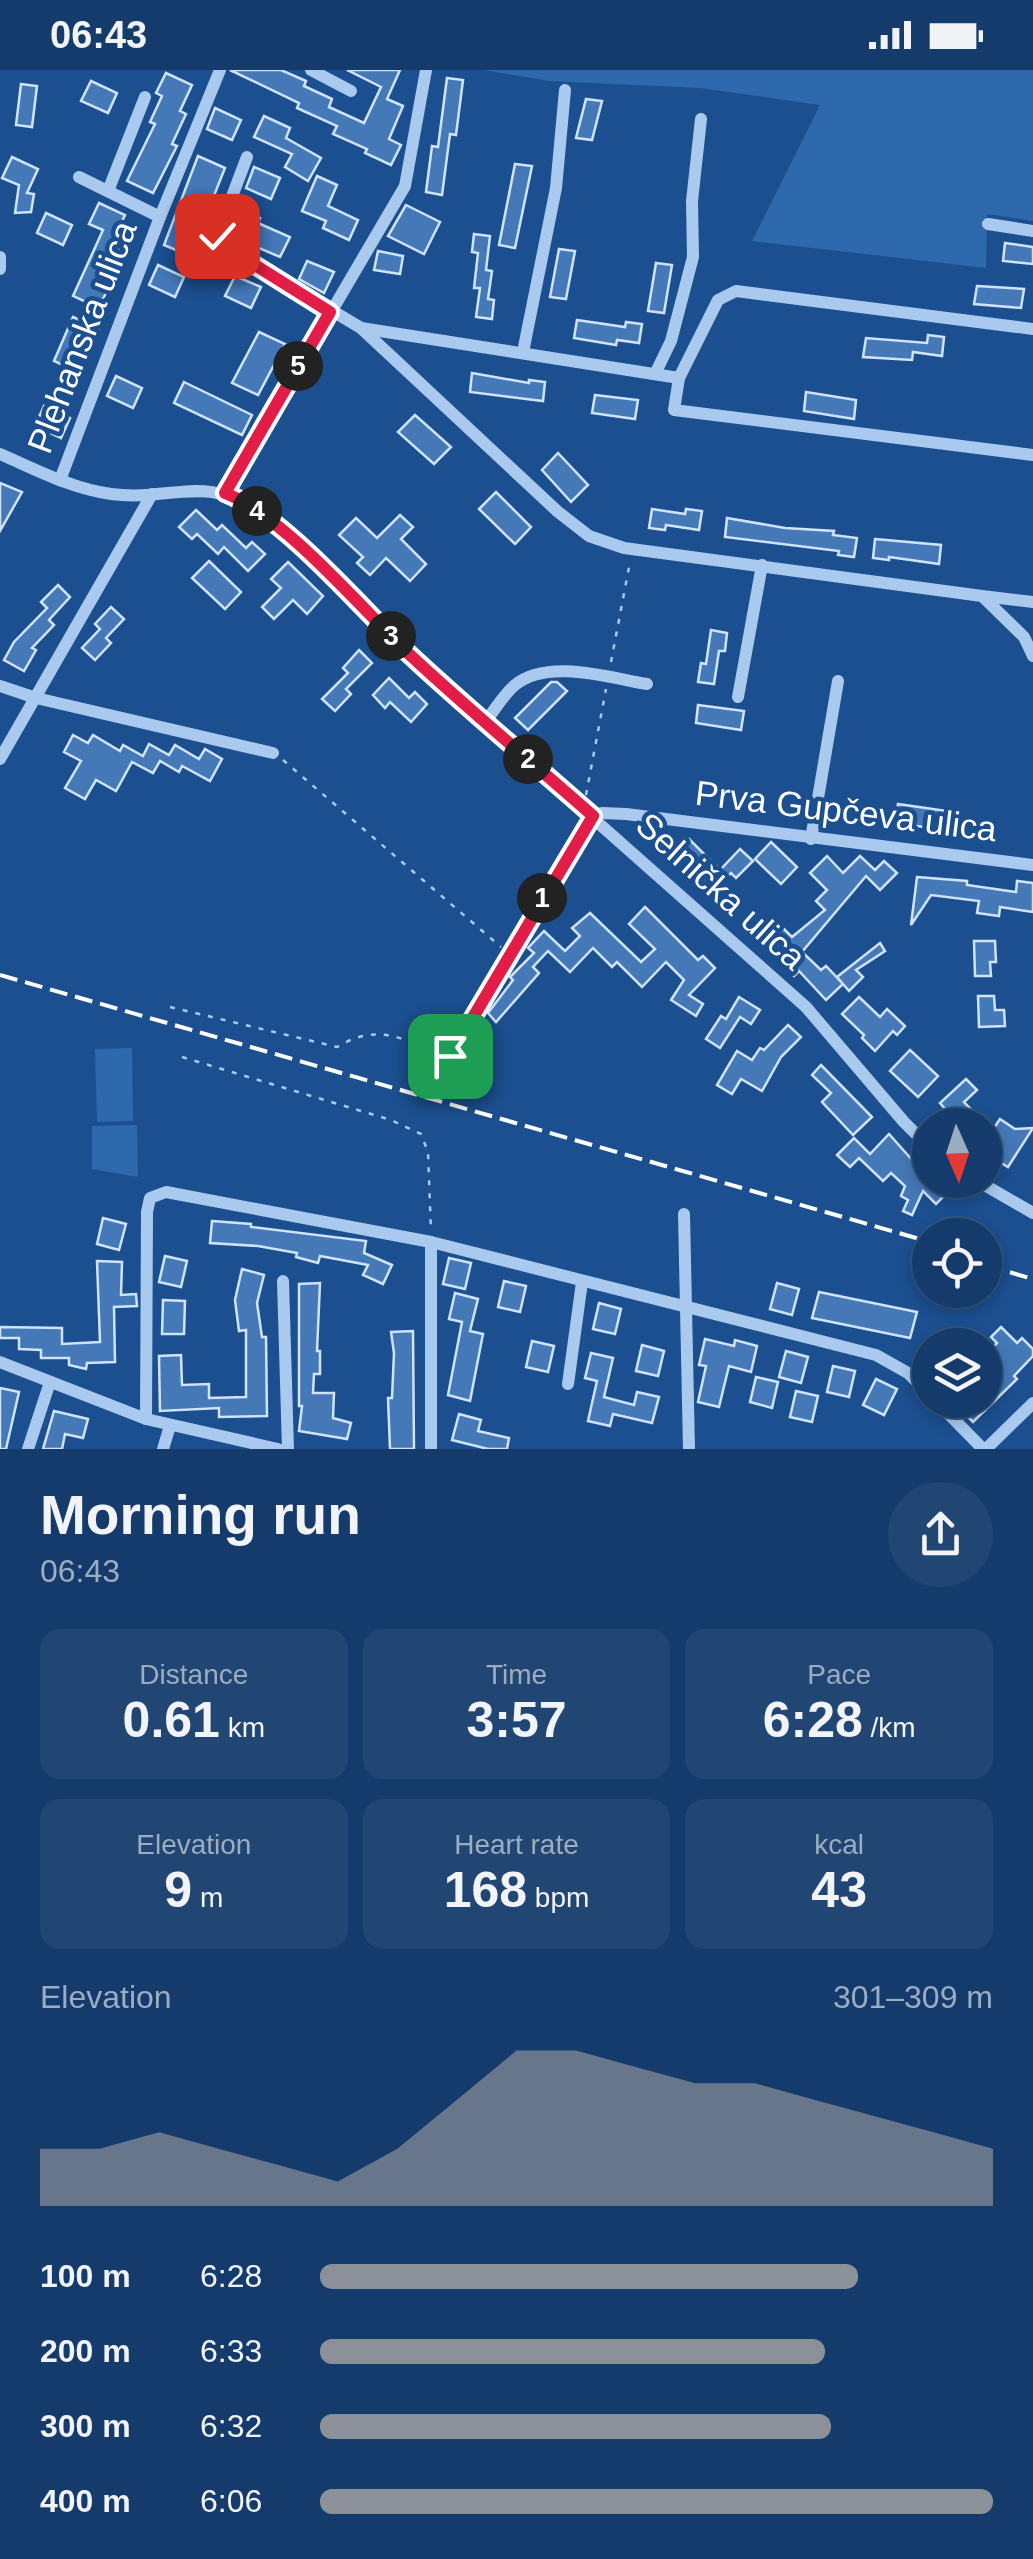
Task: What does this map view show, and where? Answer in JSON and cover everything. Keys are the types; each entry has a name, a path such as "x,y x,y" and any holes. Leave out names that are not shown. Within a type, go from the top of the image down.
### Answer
{"street":[{"name":"Plehanska ulica","path":"60,480 220,70"},
{"path":"311,70 352,90"},
{"path":"0,454 60,480 111,494 202,490 225,493 406,186 426,70"},
{"path":"522,352 556,188 565,90"},
{"name":"Plehanska ulica","path":"108,190 144,96"},
{"path":"655,374 671,341 693,257 692,201 701,120"},
{"path":"247,157 218,242 361,328 574,525 599,541 1033,602"},
{"name":"Plehanska ulica","path":"79,177 160,216"},
{"path":"988,224 1033,231"},
{"path":"0,257 0,269"},
{"path":"1033,329 736,291 718,300 679,378 674,410 1033,455"},
{"path":"361,328 679,378"},
{"name":"Selnička ulica","path":"225,493 248,504 288,537 485,722 806,1008 912,1130"},
{"path":"0,759 152,494"},
{"path":"738,697 762,566"},
{"path":"982,596 1024,637 1033,656"},
{"path":"485,722 516,684 539,675 566,672 647,684"},
{"path":"811,839 838,681"},
{"path":"0,686 36,698 273,752"},
{"name":"Prva Gupčeva ulica","path":"593,816 627,814 1033,865"},
{"path":"450,1056 593,816"},
{"path":"146,1419 147,1212 154,1195 174,1192 431,1242 876,1355 912,1377"},
{"path":"1002,1196 1033,1214"},
{"path":"684,1214 690,1449"},
{"path":"431,1242 432,1449"},
{"path":"283,1281 288,1449"},
{"path":"568,1384 582,1282"},
{"path":"0,1362 146,1419 278,1449"},
{"path":"28,1449 50,1382"},
{"path":"953,1418 985,1449 1033,1402"},
{"path":"163,1449 170,1426"},
{"path":"998,1437 1012,1449"}],"path":[{"path":"273,752 510,954"},
{"path":"170,1007 337,1046 353,1037 384,1032 450,1056"},
{"path":"182,1057 391,1120 421,1134 428,1152 431,1242"}],"shaded area":[{"path":"484,70 1033,70 1033,221 987,214 986,268 752,241 820,105 700,88 549,81"},
{"path":"132,1048 133,1121 97,1122 95,1049"},
{"path":"137,1125 138,1177 92,1169 92,1126"}],"building":[{"path":"230,70 281,70 332,99 329,107 364,123 381,87 347,70 400,70 387,99 403,106 389,139 401,145 391,165 333,134 337,126 297,108 299,103"},
{"path":"166,73 192,85 180,111 186,114 172,144 177,146 153,193 127,181 155,124 150,122 162,96 156,93"},
{"path":"447,78 463,80 456,135 450,134 442,195 426,192 432,146 438,147"},
{"path":"91,81 117,93 108,113 81,101"},
{"path":"21,84 37,86 32,127 16,125"},
{"path":"586,99 602,101 592,140 576,138"},
{"path":"215,108 241,120 232,140 207,129"},
{"path":"264,116 290,128 286,138 321,158 308,181 285,167 292,154 254,137"},
{"path":"198,156 225,168 190,256 164,245"},
{"path":"12,157 38,169 27,193 34,194 31,212 15,213 19,185 2,178"},
{"path":"515,164 532,166 515,248 499,245"},
{"path":"254,167 280,178 271,199 246,188"},
{"path":"317,176 337,185 328,206 358,220 349,240 323,228 326,221 302,211"},
{"path":"99,203 125,215 111,244 125,251 99,308 73,296 103,230 89,224"},
{"path":"406,205 440,222 424,254 388,236"},
{"path":"238,208 260,218 258,223 290,237 280,257 254,246 256,241 230,229"},
{"path":"46,213 72,225 63,245 37,233"},
{"path":"474,234 490,236 486,270 492,271 488,299 494,300 492,319 476,317 480,288 474,288 478,253 472,252"},
{"path":"1005,243 1033,247 1033,264 1003,261"},
{"path":"559,249 575,251 566,299 550,297"},
{"path":"378,251 403,256 400,274 374,270"},
{"path":"307,261 334,272 324,293 299,279"},
{"path":"656,263 672,265 664,313 648,311"},
{"path":"158,265 184,277 175,297 149,285"},
{"path":"235,276 261,287 251,308 225,296"},
{"path":"977,286 1024,289 1021,308 974,304"},
{"path":"73,317 99,329 80,373 54,361"},
{"path":"577,320 625,327 626,322 642,324 639,343 617,340 616,345 574,338"},
{"path":"259,332 285,344 258,395 232,383"},
{"path":"928,335 944,337 942,356 913,352 912,360 863,357 866,338 927,343"},
{"path":"472,373 545,382 543,401 470,392"},
{"path":"116,376 142,388 133,408 107,396"},
{"path":"184,382 252,415 242,435 174,403"},
{"path":"806,392 856,400 854,419 804,411"},
{"path":"595,395 638,400 635,419 592,413"},
{"path":"44,406 70,418 61,438 35,426"},
{"path":"415,415 451,447 434,464 398,432"},
{"path":"558,453 588,485 571,502 542,470"},
{"path":"0,483 22,492 0,531"},
{"path":"496,492 531,527 515,544 479,509"},
{"path":"652,509 685,514 686,509 702,511 699,530 666,525 665,530 649,528"},
{"path":"196,510 217,530 222,525 246,548 252,542 265,554 248,571 224,547 218,554 197,534 192,539 179,527"},
{"path":"400,515 413,527 401,539 426,564 410,581 386,558 370,575 357,563 363,557 339,535 356,518 377,538"},
{"path":"727,518 834,531 833,535 857,538 854,557 838,555 839,551 725,537"},
{"path":"875,539 941,545 939,564 873,558"},
{"path":"209,561 241,592 225,609 192,578"},
{"path":"288,562 323,596 307,614 293,600 274,619 262,607 281,588 271,579"},
{"path":"58,585 70,597 49,620 54,625 32,648 36,650 24,671 4,660 14,642 47,608 41,602"},
{"path":"111,607 124,619 106,638 111,643 95,660 82,648 100,629 95,624"},
{"path":"711,630 727,633 725,651 719,651 714,684 698,682 701,663 706,664"},
{"path":"359,650 372,663 346,689 351,694 335,711 322,699 348,673 343,668"},
{"path":"389,678 409,698 415,692 427,704 411,722 390,702 385,708 373,695"},
{"path":"551,682 567,691 528,730 515,718"},
{"path":"698,705 744,711 741,730 696,723"},
{"path":"73,735 88,743 93,735 120,751 123,745 143,756 149,744 169,755 175,745 199,759 205,749 222,759 210,781 182,766 179,772 160,761 153,773 132,762 116,791 96,780 85,799 65,788 81,761 64,752"},
{"path":"898,804 947,811 945,830 895,823"},
{"path":"689,839 720,870 740,849 753,861 736,878 731,873 711,894 698,882 705,875 678,850"},
{"path":"771,842 797,867 781,884 755,859"},
{"path":"827,856 843,873 860,856 875,870 884,861 897,873 880,890 866,876 802,952 821,970 826,966 843,984 826,1000 799,971 794,976 760,939 777,922 792,937 825,910 816,901 827,890 810,873"},
{"path":"917,877 967,881 967,885 1016,892 1017,881 1033,883 1033,912 1000,907 999,916 977,913 979,901 931,895 911,925"},
{"path":"645,907 698,960 703,956 715,968 689,995 703,1004 696,1016 671,1000 684,980 666,962 642,987 617,962 612,967 593,948 570,972 548,951 533,967 539,973 496,1022 488,1013 513,980 510,977 534,953 528,948 544,931 565,951 580,936 572,928 590,913 641,962 655,949 629,924"},
{"path":"974,941 995,941 996,962 990,962 991,976 975,976"},
{"path":"880,943 885,951 856,970 863,977 849,991 837,977"},
{"path":"978,996 994,996 995,1010 1004,1010 1005,1026 979,1027"},
{"path":"739,997 760,1010 751,1024 740,1017 720,1048 706,1039 721,1016 726,1019"},
{"path":"859,997 880,1017 887,1009 905,1026 897,1035 893,1031 875,1051 842,1014"},
{"path":"788,1025 801,1037 781,1057 762,1091 741,1079 732,1094 717,1085 737,1051 752,1060 760,1048 764,1050"},
{"path":"910,1050 938,1076 918,1097 890,1071"},
{"path":"821,1065 872,1117 853,1135 822,1102 831,1093 812,1075"},
{"path":"966,1079 977,1090 964,1102 970,1108 944,1108 940,1103"},
{"path":"1002,1120 1015,1129 1033,1128 1008,1167 1002,1163"},
{"path":"889,1134 912,1160 912,1198 920,1198 912,1215 903,1211 908,1200 901,1196 905,1186 891,1173 883,1181 859,1158 850,1167 837,1155 854,1138 870,1154"},
{"path":"103,1218 126,1224 119,1250 97,1244"},
{"path":"212,1221 366,1241 364,1253 392,1265 383,1284 363,1275 368,1265 320,1256 318,1263 296,1257 297,1253 210,1243"},
{"path":"165,1256 187,1261 181,1287 159,1282"},
{"path":"449,1258 471,1263 465,1289 443,1284"},
{"path":"97,1261 122,1262 121,1295 136,1294 137,1306 114,1307 115,1362 87,1363 86,1369 69,1365 69,1358 41,1358 41,1350 19,1349 19,1338 0,1338 0,1327 62,1328 62,1344 100,1342"},
{"path":"242,1269 264,1275 257,1303 262,1337 266,1337 267,1416 219,1417 219,1408 160,1411 159,1356 181,1355 182,1385 209,1384 209,1398 246,1397 246,1330 239,1331 235,1300"},
{"path":"504,1281 526,1286 520,1312 498,1307"},
{"path":"320,1283 320,1374 314,1374 313,1393 334,1393 333,1418 351,1423 347,1439 299,1431 299,1284"},
{"path":"777,1283 799,1289 792,1315 770,1309"},
{"path":"819,1292 917,1312 910,1338 812,1318"},
{"path":"455,1293 478,1299 470,1331 483,1334 470,1401 448,1395 462,1322 449,1319"},
{"path":"163,1300 185,1301 184,1334 162,1334"},
{"path":"599,1303 621,1309 615,1334 593,1329"},
{"path":"1002,1328 1017,1343 1022,1338 1033,1349 1033,1356 1014,1376 1017,1379 1002,1394"},
{"path":"413,1331 414,1449 390,1449 388,1398 392,1398 394,1353 391,1332"},
{"path":"705,1339 734,1346 735,1340 757,1346 751,1372 729,1366 719,1407 698,1402 706,1366 699,1365"},
{"path":"532,1341 554,1346 548,1372 526,1367"},
{"path":"642,1345 664,1351 658,1376 636,1371"},
{"path":"786,1351 808,1357 801,1383 779,1377"},
{"path":"591,1353 613,1358 604,1397 634,1405 637,1392 659,1397 652,1423 613,1414 610,1426 588,1421 597,1381 585,1378"},
{"path":"833,1366 855,1371 849,1397 827,1392"},
{"path":"756,1377 778,1382 772,1408 750,1402"},
{"path":"876,1379 897,1389 884,1415 863,1405"},
{"path":"0,1388 19,1392 6,1449 0,1449"},
{"path":"796,1391 818,1396 812,1422 790,1417"},
{"path":"54,1411 88,1419 83,1438 65,1434 62,1449 43,1449"},
{"path":"459,1414 481,1420 478,1431 509,1438 507,1449 488,1449 452,1440"}],"railway":[{"path":"0,975 912,1237"},
{"path":"1002,1270 1033,1279"}],"route":[{"path":"217,236 218,242 330,312 225,493 262,514 408,653 593,816 450,1056"}]}
